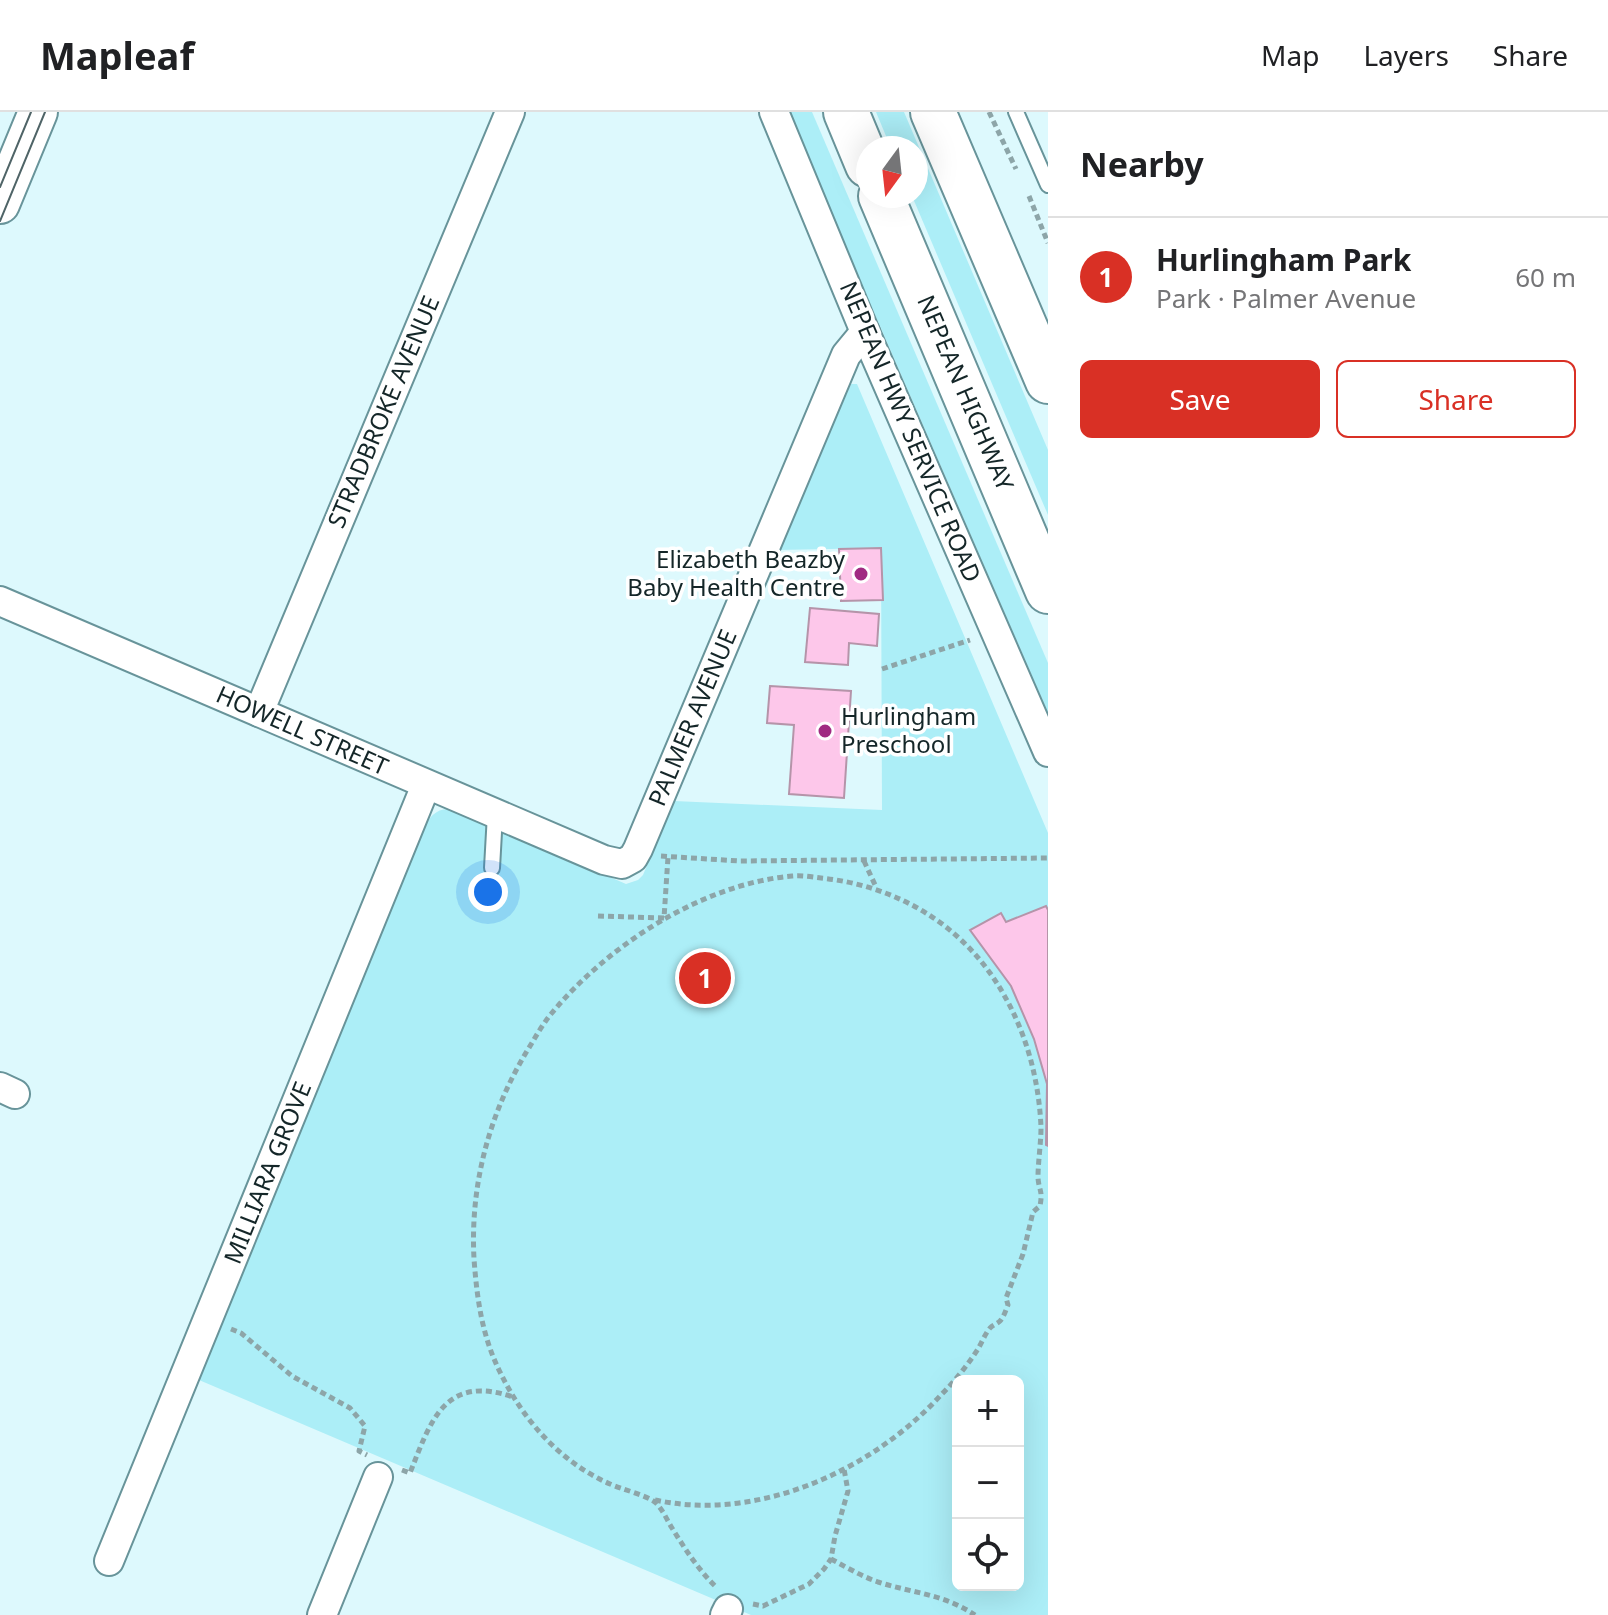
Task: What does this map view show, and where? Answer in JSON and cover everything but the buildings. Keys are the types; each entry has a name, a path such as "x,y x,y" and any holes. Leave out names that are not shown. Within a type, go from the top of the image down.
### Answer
{"highway":[{"path":"846,112 856,136"},
{"path":"933,112 1048,381"},
{"name":"NEPEAN HIGHWAY","path":"886,208 1048,591"}],"main road":[{"path":"2,191 38,112"}],"street":[{"name":"STRADBROKE AVENUE","path":"259,712 510,112"},
{"name":"NEPEAN HWY SERVICE ROAD","path":"774,112 865,332 1048,752"},
{"name":"PALMER AVENUE","path":"638,849 846,355 865,332"},
{"name":"HOWELL STREET","path":"0,601 604,860 622,864 628,862 638,849"},
{"name":"MILLIARA GROVE","path":"109,1561 426,785"},
{"path":"322,1615 383,1467"}],"lane":[{"path":"1016,112 1048,185"},
{"path":"492,868 495,814"}],"path":[{"path":"882,669 970,640"},
{"path":"638,849 668,857 739,861 1048,858"},
{"path":"664,918 668,857"},
{"path":"864,861 877,888"},
{"path":"794,876 877,888 935,918 983,961 1015,1014 1036,1082 1041,1128 1040,1206 1033,1212 1023,1254 1000,1321 992,1326 964,1369 938,1398 900,1432 844,1469 796,1489 737,1505 693,1506 655,1500 605,1483 581,1469 536,1429 513,1397 487,1345 480,1317 474,1260 476,1198 482,1159 496,1110 509,1080 548,1016 596,968 634,936 664,918 746,886 794,876"},
{"path":"598,916 664,918"},
{"path":"207,1321 241,1333 292,1376 350,1408 365,1426 359,1451 383,1467 410,1473 428,1430 445,1403 469,1392 483,1390 513,1397"},
{"path":"655,1500 699,1570 728,1603 759,1607 809,1584 831,1559 848,1491 844,1469"},
{"path":"831,1559 878,1582 928,1593 958,1604 975,1615"}],"shaded area":[{"path":"787,112 812,112 1048,663 1048,713"},
{"path":"876,112 904,112 914,136 886,136"},
{"path":"928,168 1048,450 1048,515 917,208 928,208"},
{"path":"851,384 857,384 1048,833 1048,1615 751,1615 199,1380 429,820 444,809 455,810 626,884 643,875 674,801 882,810 881,548 778,550"}],"tram line":[{"path":"0,187 31,112"},
{"path":"0,221 45,112"}],"place":[{"name":"Elizabeth Beazby Baby Health Centre","path":"861,574"},
{"name":"Hurlingham Preschool","path":"825,731"},
{"name":"Hurlingham Park","path":"705,978"}]}
